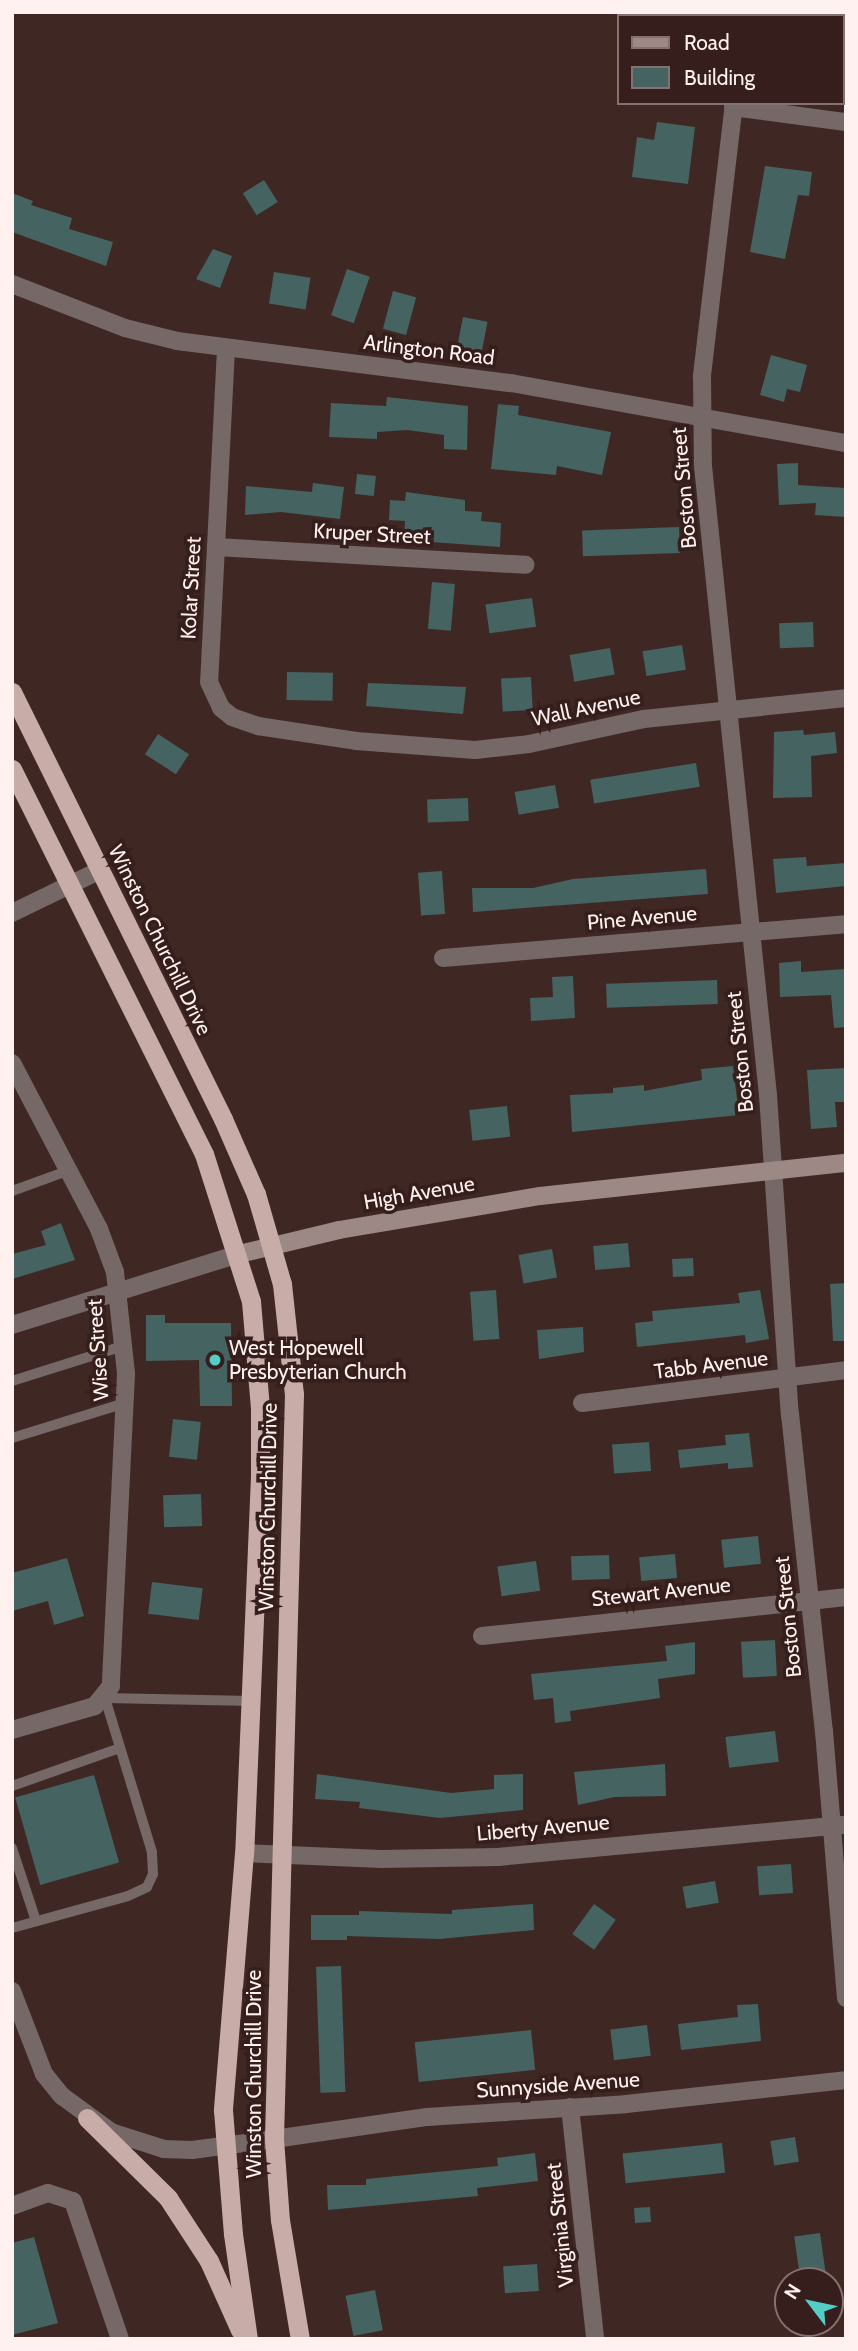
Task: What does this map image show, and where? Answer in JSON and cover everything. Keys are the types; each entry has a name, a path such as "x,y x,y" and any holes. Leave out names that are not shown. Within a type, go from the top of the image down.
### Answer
{"highway":[{"name":"Winston Churchill Drive","path":"12,692 223,1118 274,1244 291,1350 294,1394 274,2139 280,2220 300,2339"},
{"name":"Winston Churchill Drive","path":"12,769 204,1154 239,1254 251,1301 261,1409 252,1701 244,1853 225,2037 223,2146 246,2339"},
{"path":"87,2118 168,2198 209,2261 246,2339"}],"main road":[{"name":"High Avenue","path":"239,1254 274,1244 540,1196 846,1163"}],"street":[{"path":"733,105 846,122"},
{"name":"Boston Street","path":"733,105 716,233 700,416 774,1169 808,1601 838,1826 846,1998"},
{"name":"Arlington Road","path":"12,284 125,328 226,349 511,383 846,443"},
{"name":"Kolar Street","path":"226,349 209,682 212,696 232,717 258,726 335,738"},
{"name":"Kruper Street","path":"216,547 525,565"},
{"name":"Wall Avenue","path":"335,738 503,748 644,719 729,707 846,698"},
{"path":"12,912 100,870"},
{"name":"Pine Avenue","path":"443,958 846,925"},
{"name":"Wise Street","path":"12,1063 99,1229 117,1292 123,1346 125,1403 117,1632 111,1686 104,1698"},
{"name":"High Avenue","path":"12,1325 239,1254"},
{"name":"Tabb Avenue","path":"582,1403 846,1370"},
{"name":"Stewart Avenue","path":"482,1636 846,1597"},
{"path":"12,1730 95,1706 104,1698"},
{"name":"Liberty Avenue","path":"244,1853 498,1857 838,1826"},
{"name":"Sunnyside Avenue","path":"12,1991 16,2010 44,2074 87,2118 128,2139 164,2149 223,2146 428,2117 570,2107 846,2080"},
{"name":"Virginia Street","path":"570,2107 595,2339"},
{"path":"12,2206 48,2193 73,2201 120,2339"}],"lane":[{"path":"12,1191 69,1170"},
{"path":"12,1381 123,1346"},
{"path":"12,1438 125,1403"},
{"path":"12,1928 147,1887 153,1874 152,1852 104,1698 252,1701"},
{"path":"12,1786 120,1748"},
{"path":"12,1848 36,1921"}],"building":[{"path":"657,122 695,127 688,184 632,177 637,137 654,140"},
{"path":"765,166 812,172 809,196 798,195 785,259 750,252"},
{"path":"264,180 278,202 257,215 243,193"},
{"path":"12,193 33,201 31,205 72,218 69,229 113,242 106,266 12,232"},
{"path":"213,249 232,256 220,288 196,279"},
{"path":"347,269 370,277 354,323 331,315"},
{"path":"274,272 311,278 306,309 269,304"},
{"path":"393,291 416,297 406,335 383,329"},
{"path":"463,317 488,322 481,354 457,349"},
{"path":"771,355 807,365 800,392 787,389 784,402 760,395"},
{"path":"387,397 468,406 467,450 444,449 444,435 407,430 377,432 377,439 329,437 331,403 386,406"},
{"path":"498,404 519,406 518,415 611,432 602,475 557,466 556,475 491,469"},
{"path":"798,463 798,485 846,488 846,517 815,515 816,503 779,505 777,464"},
{"path":"357,474 376,476 374,496 355,494"},
{"path":"313,483 344,487 340,519 281,512 245,515 246,486 312,492"},
{"path":"406,492 465,500 465,511 482,512 481,521 501,523 500,547 404,540 405,521 389,520 390,500 405,501"},
{"path":"679,527 680,553 583,556 582,530"},
{"path":"432,582 455,584 451,631 428,629"},
{"path":"532,598 536,627 489,633 485,605"},
{"path":"813,622 814,647 780,648 779,623"},
{"path":"682,645 686,670 646,676 642,651"},
{"path":"610,648 615,675 574,682 570,655"},
{"path":"287,672 333,673 333,701 287,700"},
{"path":"531,677 533,710 503,712 501,679"},
{"path":"368,683 466,687 463,714 366,706"},
{"path":"803,730 804,735 835,732 837,753 811,756 812,797 773,798 774,732"},
{"path":"158,734 189,754 176,774 145,754"},
{"path":"696,763 700,787 594,803 590,780"},
{"path":"555,785 559,808 519,815 515,792"},
{"path":"468,798 469,821 428,822 427,799"},
{"path":"806,857 807,866 846,863 846,886 776,893 773,859"},
{"path":"706,869 708,894 473,912 472,888 533,888 573,879"},
{"path":"442,871 445,914 421,916 418,873"},
{"path":"801,961 801,972 846,969 846,1027 834,1028 831,995 780,997 779,963"},
{"path":"573,976 575,1018 531,1021 530,998 553,997 552,977"},
{"path":"717,980 718,1004 607,1008 606,984"},
{"path":"733,1066 739,1115 572,1132 570,1095 613,1093 613,1088 644,1085 644,1091 702,1080 701,1069"},
{"path":"846,1068 846,1102 835,1102 837,1127 811,1129 807,1070"},
{"path":"507,1106 510,1137 472,1141 469,1110"},
{"path":"61,1223 75,1260 12,1279 12,1254 46,1245 41,1231"},
{"path":"628,1243 630,1267 595,1270 593,1246"},
{"path":"552,1249 557,1278 524,1283 519,1255"},
{"path":"693,1258 694,1276 673,1277 672,1259"},
{"path":"846,1283 846,1341 833,1341 830,1284"},
{"path":"496,1290 499,1339 473,1341 470,1292"},
{"path":"760,1290 769,1339 746,1343 745,1335 637,1347 635,1323 653,1321 652,1311 740,1303 738,1293"},
{"name":"West Hopewell Presbyterian Church","path":"146,1315 165,1315 165,1323 231,1323 232,1406 200,1406 199,1360 146,1361"},
{"path":"583,1327 584,1352 539,1359 537,1330"},
{"path":"173,1419 201,1422 197,1460 169,1457"},
{"path":"749,1433 753,1467 728,1469 728,1463 680,1468 678,1450 726,1445 725,1435"},
{"path":"649,1442 651,1471 614,1474 612,1445"},
{"path":"201,1494 202,1526 164,1527 163,1495"},
{"path":"758,1536 761,1564 724,1568 721,1540"},
{"path":"675,1554 677,1578 641,1581 639,1557"},
{"path":"609,1555 610,1579 572,1580 571,1556"},
{"path":"67,1558 84,1616 54,1625 48,1601 12,1611 12,1573"},
{"path":"536,1561 540,1591 502,1596 497,1566"},
{"path":"152,1582 203,1588 199,1620 148,1614"},
{"path":"775,1640 777,1676 743,1678 741,1642"},
{"path":"695,1642 695,1674 658,1679 660,1698 570,1711 571,1721 555,1723 553,1698 534,1700 531,1674 667,1661 665,1646"},
{"path":"775,1731 779,1762 729,1768 725,1737"},
{"path":"665,1764 666,1796 615,1797 578,1805 574,1772"},
{"path":"317,1774 451,1793 494,1789 494,1775 523,1774 523,1810 440,1818 359,1808 360,1802 315,1799"},
{"path":"94,1775 119,1862 40,1885 15,1798"},
{"path":"791,1864 793,1893 759,1895 757,1866"},
{"path":"715,1881 719,1903 686,1908 683,1887"},
{"path":"533,1904 534,1930 439,1939 347,1936 347,1940 311,1940 311,1915 359,1915 359,1911 452,1914 452,1910"},
{"path":"594,1904 616,1920 594,1950 572,1934"},
{"path":"341,1966 345,2092 320,2093 316,1967"},
{"path":"758,2004 761,2041 681,2050 678,2024 738,2017 737,2005"},
{"path":"647,2025 651,2056 614,2060 610,2030"},
{"path":"531,2030 535,2070 419,2082 415,2042"},
{"path":"795,2137 799,2162 774,2166 770,2141"},
{"path":"722,2143 725,2173 626,2183 623,2153"},
{"path":"535,2153 538,2181 477,2188 478,2196 328,2210 327,2185 366,2185 366,2179 498,2166 497,2158"},
{"path":"650,2207 651,2222 635,2223 634,2208"},
{"path":"820,2233 825,2267 799,2267 794,2237"},
{"path":"34,2237 58,2323 12,2335 12,2243"},
{"path":"537,2264 539,2291 505,2293 503,2266"},
{"path":"375,2290 383,2330 353,2336 346,2296"}],"place":[{"name":"West Hopewell Presbyterian Church","path":"215,1360"}]}
